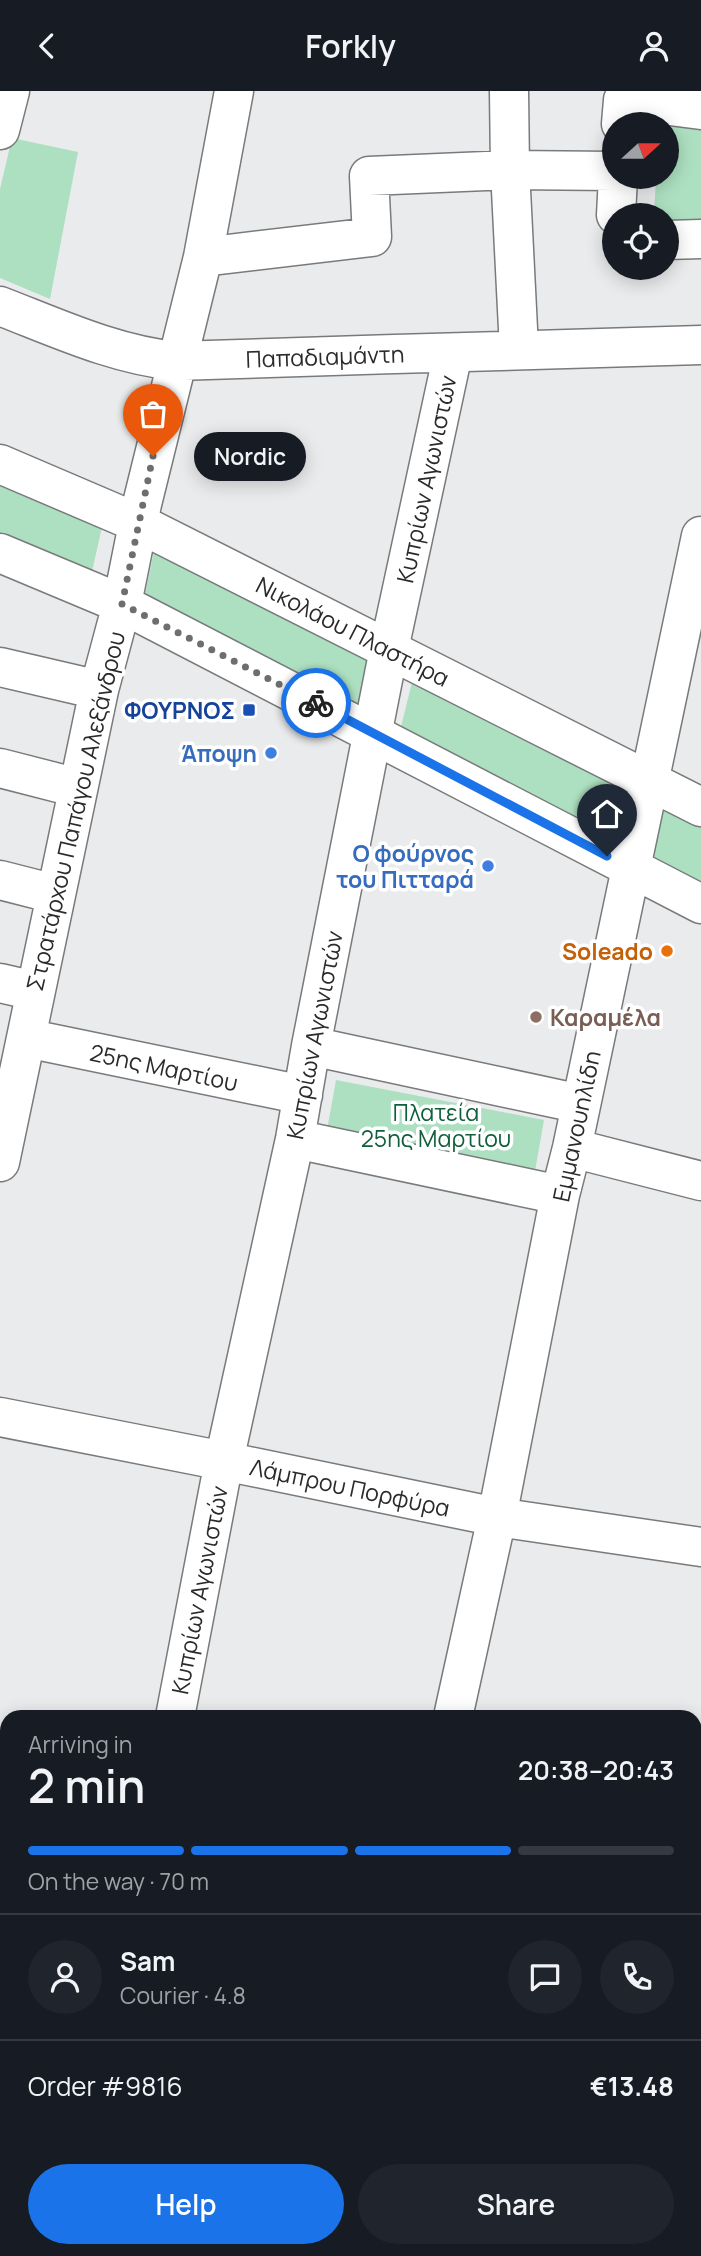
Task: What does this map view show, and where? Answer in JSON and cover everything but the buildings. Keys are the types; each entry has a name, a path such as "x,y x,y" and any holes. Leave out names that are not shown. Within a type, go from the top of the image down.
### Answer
{"street":[{"path":"0,130 10,91"},
{"name":"Στρατάρχου Παπάγου Αλεξάνδρου","path":"0,1162 26,1038 17,987 55,894 99,690 122,604 138,523 202,257 234,91"},
{"path":"509,91 519,349"},
{"path":"622,112 622,100 701,110"},
{"path":"202,257 372,237 369,176 510,170 602,171"},
{"path":"679,240 701,239"},
{"name":"Παπαδιαμάντη","path":"0,306 103,345 147,358 176,361 701,345"},
{"name":"Κυπρίων Αγωνιστών","path":"176,1710 224,1461 295,1139 389,649 453,353"},
{"name":"Νικολάου Πλαστήρα","path":"0,464 138,523 701,807"},
{"name":"Εμμανουηλίδη","path":"455,1710 497,1517 560,1195 701,536"},
{"path":"0,553 122,604 701,904"},
{"path":"0,667 99,690"},
{"path":"0,768 78,788"},
{"path":"0,880 55,894"},
{"name":"25ης Μαρτίου","path":"26,1038 303,1095"},
{"path":"311,1046 581,1104"},
{"path":"295,1139 560,1195"},
{"path":"572,1148 701,1181"},
{"name":"Λάμπρου Πορφύρα","path":"0,1417 497,1517 701,1547"}],"green space":[{"path":"679,125 701,128 701,223 679,224 679,203 655,203 655,189 679,189"},
{"path":"12,138 78,152 50,299 0,278 0,189"},
{"path":"0,482 102,527 91,576 0,536"},
{"path":"154,551 369,654 359,708 144,600"},
{"path":"413,678 624,786 615,842 401,727"},
{"path":"662,799 701,819 701,888 645,861"},
{"name":"Πλατεία 25ης Μαρτίου","path":"336,1080 544,1120 535,1171 327,1130"}],"way so far":[{"path":"153,456 122,604 316,703"}],"place":[{"name":"Nordic","path":"153,456"},
{"name":"ΦΟΥΡΝΟΣ","path":"249,710"},
{"name":"Άποψη","path":"271,753"},
{"name":"Ο φούρνος του Πιτταρά","path":"488,866"},
{"name":"Soleado","path":"667,951"},
{"name":"Καραμέλα","path":"536,1017"}],"route":[{"path":"316,703 607,856"}]}
